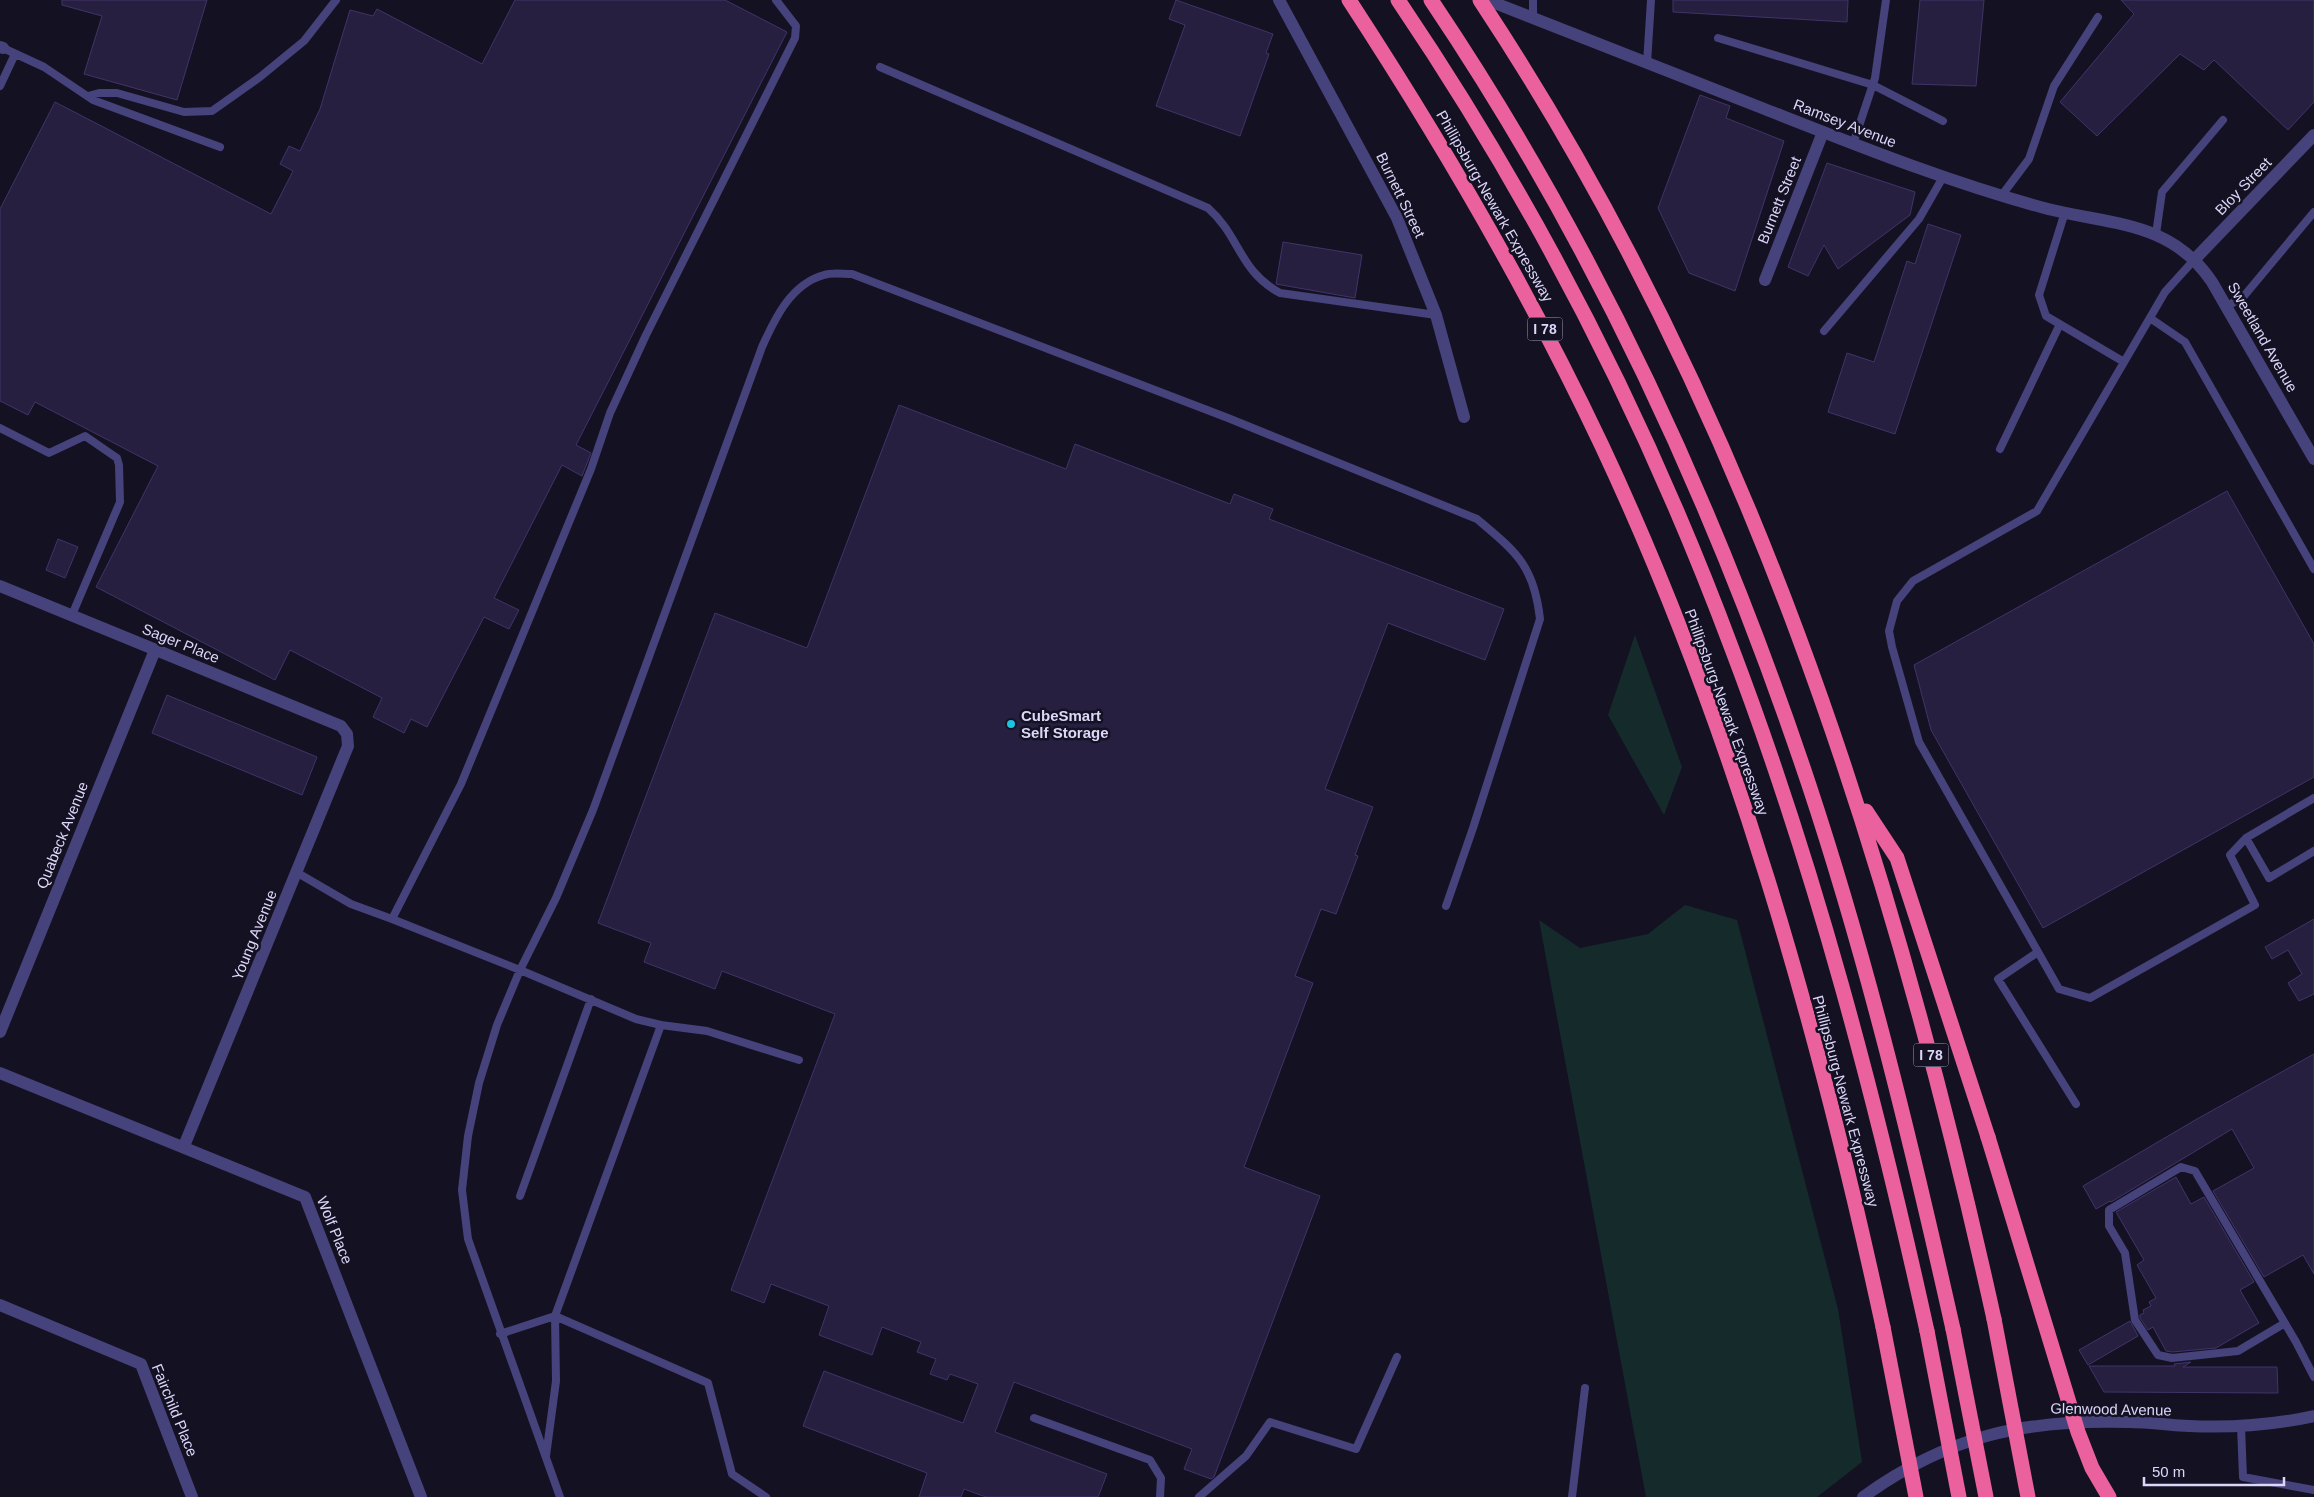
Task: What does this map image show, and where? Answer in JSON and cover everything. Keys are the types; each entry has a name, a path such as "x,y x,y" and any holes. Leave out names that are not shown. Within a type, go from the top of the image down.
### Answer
{"highway":[{"name":"Phillipsburg-Newark Expressway","path":"1349,0 1478,206 1543,326 1599,440 1631,512 1699,679 1752,834 1790,959 1838,1135 1883,1326 1916,1497"},
{"name":"Phillipsburg-Newark Expressway","path":"1398,0 1486,139 1580,308 1645,440 1732,646 1779,781 1813,888 1884,1146 1927,1331 1958,1497"},
{"name":"I 78","path":"1431,0 1541,180 1625,336 1684,460 1747,611 1793,738 1827,843 1894,1077 1953,1329 1986,1497"},
{"name":"I 78","path":"1480,0 1522,66 1588,179 1649,290 1712,423 1772,564 1824,701 1856,795 1899,938 1941,1092 1994,1319 2028,1497"},
{"path":"1856,795 1897,858 1988,1137 2078,1432 2092,1468 2109,1497"}],"street":[{"name":"Burnett Street","path":"1279,0 1397,218 1436,315 1464,417"},
{"name":"Ramsey Avenue","path":"1487,0 1853,144 1943,177 2065,212 2156,234 2184,249 2194,260"},
{"name":"Burnett Street","path":"1765,280 1823,132"},
{"name":"Bloy Street","path":"2194,260 2314,135"},
{"name":"Sweetland Avenue","path":"2194,260 2208,276 2314,459"},
{"name":"Sager Place","path":"0,586 341,726 347,734"},
{"name":"Quabeck Avenue","path":"0,1032 155,650"},
{"name":"Young Avenue","path":"184,1146 348,746 347,734"},
{"name":"Wolf Place","path":"0,1073 184,1146 305,1197 421,1497"},
{"name":"Fairchild Place","path":"0,1305 141,1364 192,1497"},
{"name":"Glenwood Avenue","path":"1863,1497 1894,1476 1921,1462 1971,1441 2008,1430 2053,1423 2106,1422 2190,1426 2241,1426 2314,1416"}],"lane":[{"path":"88,96 99,93 117,93 184,112 212,110 260,77 304,40 336,0"},
{"path":"392,919 460,784 591,469 610,413 646,335 795,38 796,26 776,0"},
{"path":"1533,0 1533,18"},
{"path":"1647,63 1651,0"},
{"path":"1853,144 1873,84 1886,0"},
{"path":"2002,195 2029,159 2054,86 2098,17"},
{"path":"1718,38 1873,84 1943,121"},
{"path":"0,86 6,50 44,67 88,96 220,147"},
{"path":"880,68 1208,208 1221,220 1248,267 1266,286 1280,293 1436,315"},
{"path":"2156,234 2162,192 2223,120"},
{"path":"1824,331 1919,219 1943,177"},
{"path":"2065,212 2039,295 2046,316 2124,362"},
{"path":"2226,306 2244,296 2314,212"},
{"path":"2194,260 2165,292 2037,511 1913,581 1897,601 1889,631 1919,742 2059,989 2090,998 2256,904 2230,855 2246,838 2314,798"},
{"path":"560,1497 500,1334 468,1239 462,1190 465,1157 479,1083 497,1025 520,970 556,898 599,794 771,326 788,300 807,282 826,274 852,274 1228,418 1477,519 1504,542 1525,565 1537,594 1540,619 1446,906"},
{"path":"2150,318 2185,342 2314,569"},
{"path":"2000,450 2060,324"},
{"path":"0,428 49,453 84,436 117,458 119,465 120,502 72,615"},
{"path":"2246,838 2269,878 2314,851"},
{"path":"296,872 315,881 351,904 520,970 636,1019 661,1025 707,1031 799,1060"},
{"path":"2038,952 1998,979 2076,1104"},
{"path":"520,1196 591,1000"},
{"path":"546,1458 556,1381 555,1316 661,1025"},
{"path":"2285,1323 2238,1351 2172,1358 2158,1355 2135,1320 2125,1253 2109,1226 2109,1210 2181,1167 2195,1171 2310,1365 2314,1377"},
{"path":"500,1334 555,1316 708,1383 732,1474 766,1497"},
{"path":"1199,1497 1246,1456 1270,1422 1356,1449 1397,1356"},
{"path":"1572,1497 1585,1388"},
{"path":"1034,1418 1150,1460 1161,1478 1160,1497"},
{"path":"2241,1426 2244,1477 2314,1490"}],"green space":[{"path":"1635,635 1682,767 1664,815 1608,715"},
{"path":"1685,905 1737,920 1838,1309 1862,1462 1817,1497 1646,1497 1539,920 1580,948 1648,934"}],"building":[{"path":"62,0 207,0 177,100 84,74 102,16 62,5"},
{"path":"515,0 725,0 787,32 576,445 591,453 582,476 562,465 494,598 519,610 509,629 484,617 427,727 411,719 404,733 373,717 382,698 290,650 275,680 96,587 158,466 35,402 28,415 0,401 0,209 55,102 271,214 293,171 280,164 289,146 300,151 320,109 350,10 373,16 377,9 482,64"},
{"path":"1176,0 1273,34 1266,53 1269,54 1240,136 1156,106 1185,25 1169,19"},
{"path":"1673,0 1848,0 1847,22 1673,12"},
{"path":"1920,0 1984,0 1976,86 1912,84"},
{"path":"2121,0 2314,0 2314,102 2288,130 2214,60 2204,70 2180,54 2097,136 2060,102 2134,14"},
{"path":"1700,95 1730,106 1726,118 1784,141 1735,291 1689,273 1658,208"},
{"path":"1827,163 1915,192 1910,215 1838,269 1824,245 1808,276 1788,267"},
{"path":"1928,224 1961,235 1895,434 1828,412 1847,353 1874,362 1907,261 1915,264"},
{"path":"1283,242 1362,255 1355,298 1276,284"},
{"name":"CubeSmart Self Storage","path":"899,405 1066,469 1075,444 1230,504 1234,494 1273,509 1269,519 1504,609 1485,660 1388,623 1325,789 1373,807 1355,855 1358,856 1336,914 1321,909 1295,976 1313,983 1244,1167 1320,1196 1214,1477 1211,1479 1184,1469 1192,1449 1014,1382 995,1432 1107,1474 1098,1497 986,1497 964,1489 961,1497 919,1497 927,1473 803,1426 824,1371 963,1423 978,1384 950,1374 947,1380 930,1374 936,1359 917,1352 921,1342 882,1327 872,1355 819,1335 829,1306 771,1284 764,1303 731,1290 835,1014 722,971 715,989 644,962 651,943 598,923 715,613 807,648"},
{"path":"2227,491 2314,644 2314,777 2043,928 1931,730 1914,665"},
{"path":"58,539 78,547 65,578 46,570"},
{"path":"167,695 317,757 302,795 152,733"},
{"path":"2314,919 2314,994 2299,1001 2288,983 2302,974 2288,950 2272,959 2265,947"},
{"path":"2314,1054 2314,1274 2303,1255 2264,1277 2213,1191 2254,1168 2232,1129 2111,1202 2096,1209 2083,1186 2197,1119"},
{"path":"2176,1177 2191,1204 2204,1197 2254,1282 2240,1290 2259,1323 2216,1348 2166,1351 2153,1327 2148,1330 2140,1318 2140,1315 2144,1313 2143,1310 2151,1306 2149,1302 2156,1298 2137,1265 2144,1260 2116,1212"},
{"path":"2130,1321 2138,1336 2088,1365 2079,1350"},
{"path":"2191,1362 2183,1367 2277,1367 2278,1393 2104,1392 2089,1366 2175,1366 2174,1364"}],"place":[{"name":"CubeSmart Self Storage","path":"1011,724"}]}
